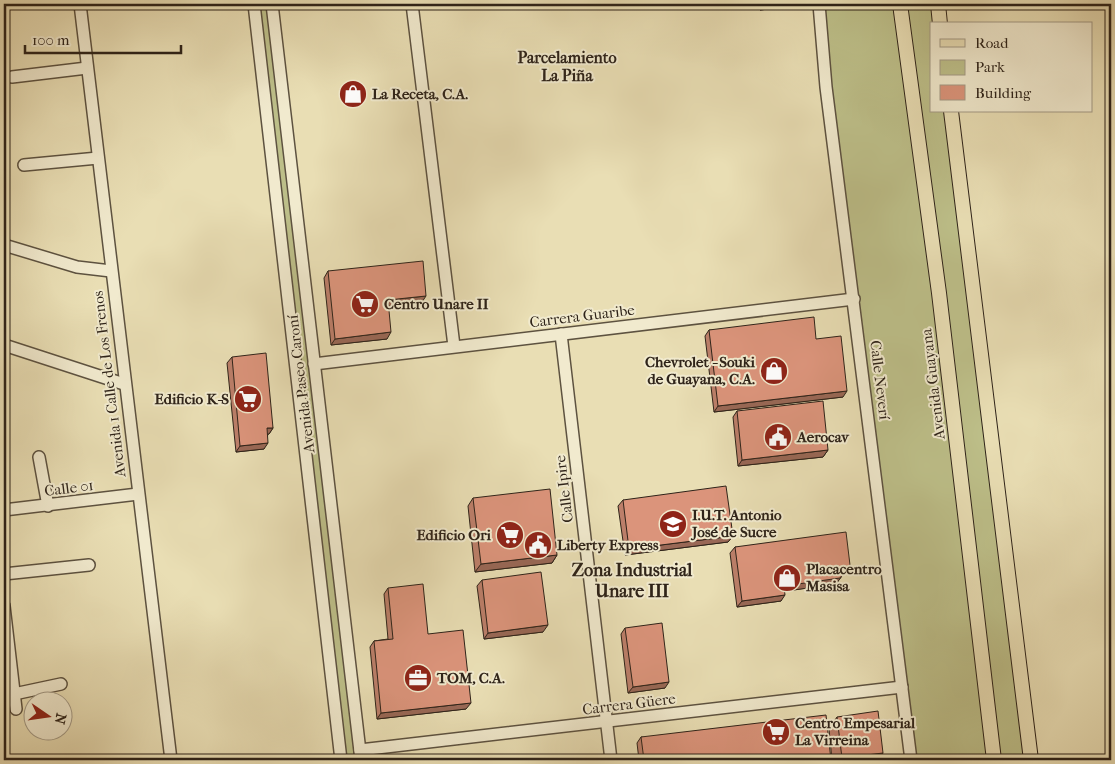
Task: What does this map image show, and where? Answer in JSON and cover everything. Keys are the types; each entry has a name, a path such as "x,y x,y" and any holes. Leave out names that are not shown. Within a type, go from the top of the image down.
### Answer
{"main road":[{"name":"Avenida Guayana","path":"900,4 939,293 994,760"},
{"path":"938,4 940,22"},
{"path":"951,112 1031,760"}],"street":[{"name":"Avenida 1 Calle de Los Frenos","path":"80,4 124,384 171,760"},
{"name":"Avenida Paseo Caroní","path":"254,4 341,760"},
{"name":"Avenida Paseo Caroní","path":"272,4 361,755"},
{"path":"412,4 454,346"},
{"name":"Calle Neverí","path":"819,4 826,87 911,760"},
{"path":"12,76 87,68"},
{"path":"24,165 98,158"},
{"path":"4,245 77,267 111,270"},
{"name":"Carrera Guaribe","path":"314,364 854,299"},
{"name":"Calle Ipire","path":"561,334 611,760"},
{"path":"4,345 124,384"},
{"path":"39,457 48,506"},
{"name":"Calle 01","path":"4,510 138,494"},
{"path":"4,574 89,565"},
{"path":"4,606 7,664 16,709"},
{"path":"14,694 61,684"},
{"name":"Carrera Güere","path":"361,755 607,722 902,687"}],"green space":[{"path":"254,4 272,4 361,760 341,760"},
{"path":"819,4 938,4 940,22 930,22 930,112 951,112 1031,760 911,760"}],"building":[{"name":"Centro Unare II","path":"423,261 426,296 388,300 391,332 335,339 328,271"},
{"name":"Chevrolet - Souki de Guayana, C.A.","path":"814,317 816,339 841,336 847,391 718,406 709,330"},
{"name":"Edificio K-S","path":"266,353 273,428 267,428 268,443 240,446 232,357"},
{"name":"Aerocav","path":"823,401 828,450 742,460 737,411"},
{"name":"I.U.T. Antonio José de Sucre","path":"726,486 733,536 629,549 623,500"},
{"name":"Edificio Ori","path":"550,489 557,555 481,564 473,498"},
{"name":"Placacentro Masisa","path":"846,532 850,565 840,578 784,586 785,595 742,601 735,547"},
{"path":"541,572 548,625 488,633 482,580"},
{"name":"TOM, C.A.","path":"423,584 428,634 463,630 471,703 381,713 374,641 393,639 388,588"},
{"path":"662,623 669,682 633,687 625,628"},
{"path":"878,711 883,753 842,758 837,717"},
{"name":"Centro Empesarial La Virreina","path":"826,715 831,760 644,760 641,737"}],"place":[{"name":"La Receta, C.A.","path":"353,94"},
{"name":"Centro Unare II","path":"365,304"},
{"name":"Chevrolet - Souki de Guayana, C.A.","path":"774,371"},
{"name":"Edificio K-S","path":"248,399"},
{"name":"Aerocav","path":"778,437"},
{"name":"I.U.T. Antonio José de Sucre","path":"673,524"},
{"name":"Edificio Ori","path":"510,535"},
{"name":"Liberty Express","path":"538,545"},
{"name":"Placacentro Masisa","path":"787,578"},
{"name":"TOM, C.A.","path":"418,678"},
{"name":"Centro Empesarial La Virreina","path":"776,732"}],"district":[{"name":"Parcelamiento La Piña","path":"567,66"},
{"name":"Zona Industrial Unare III","path":"632,580"}]}
